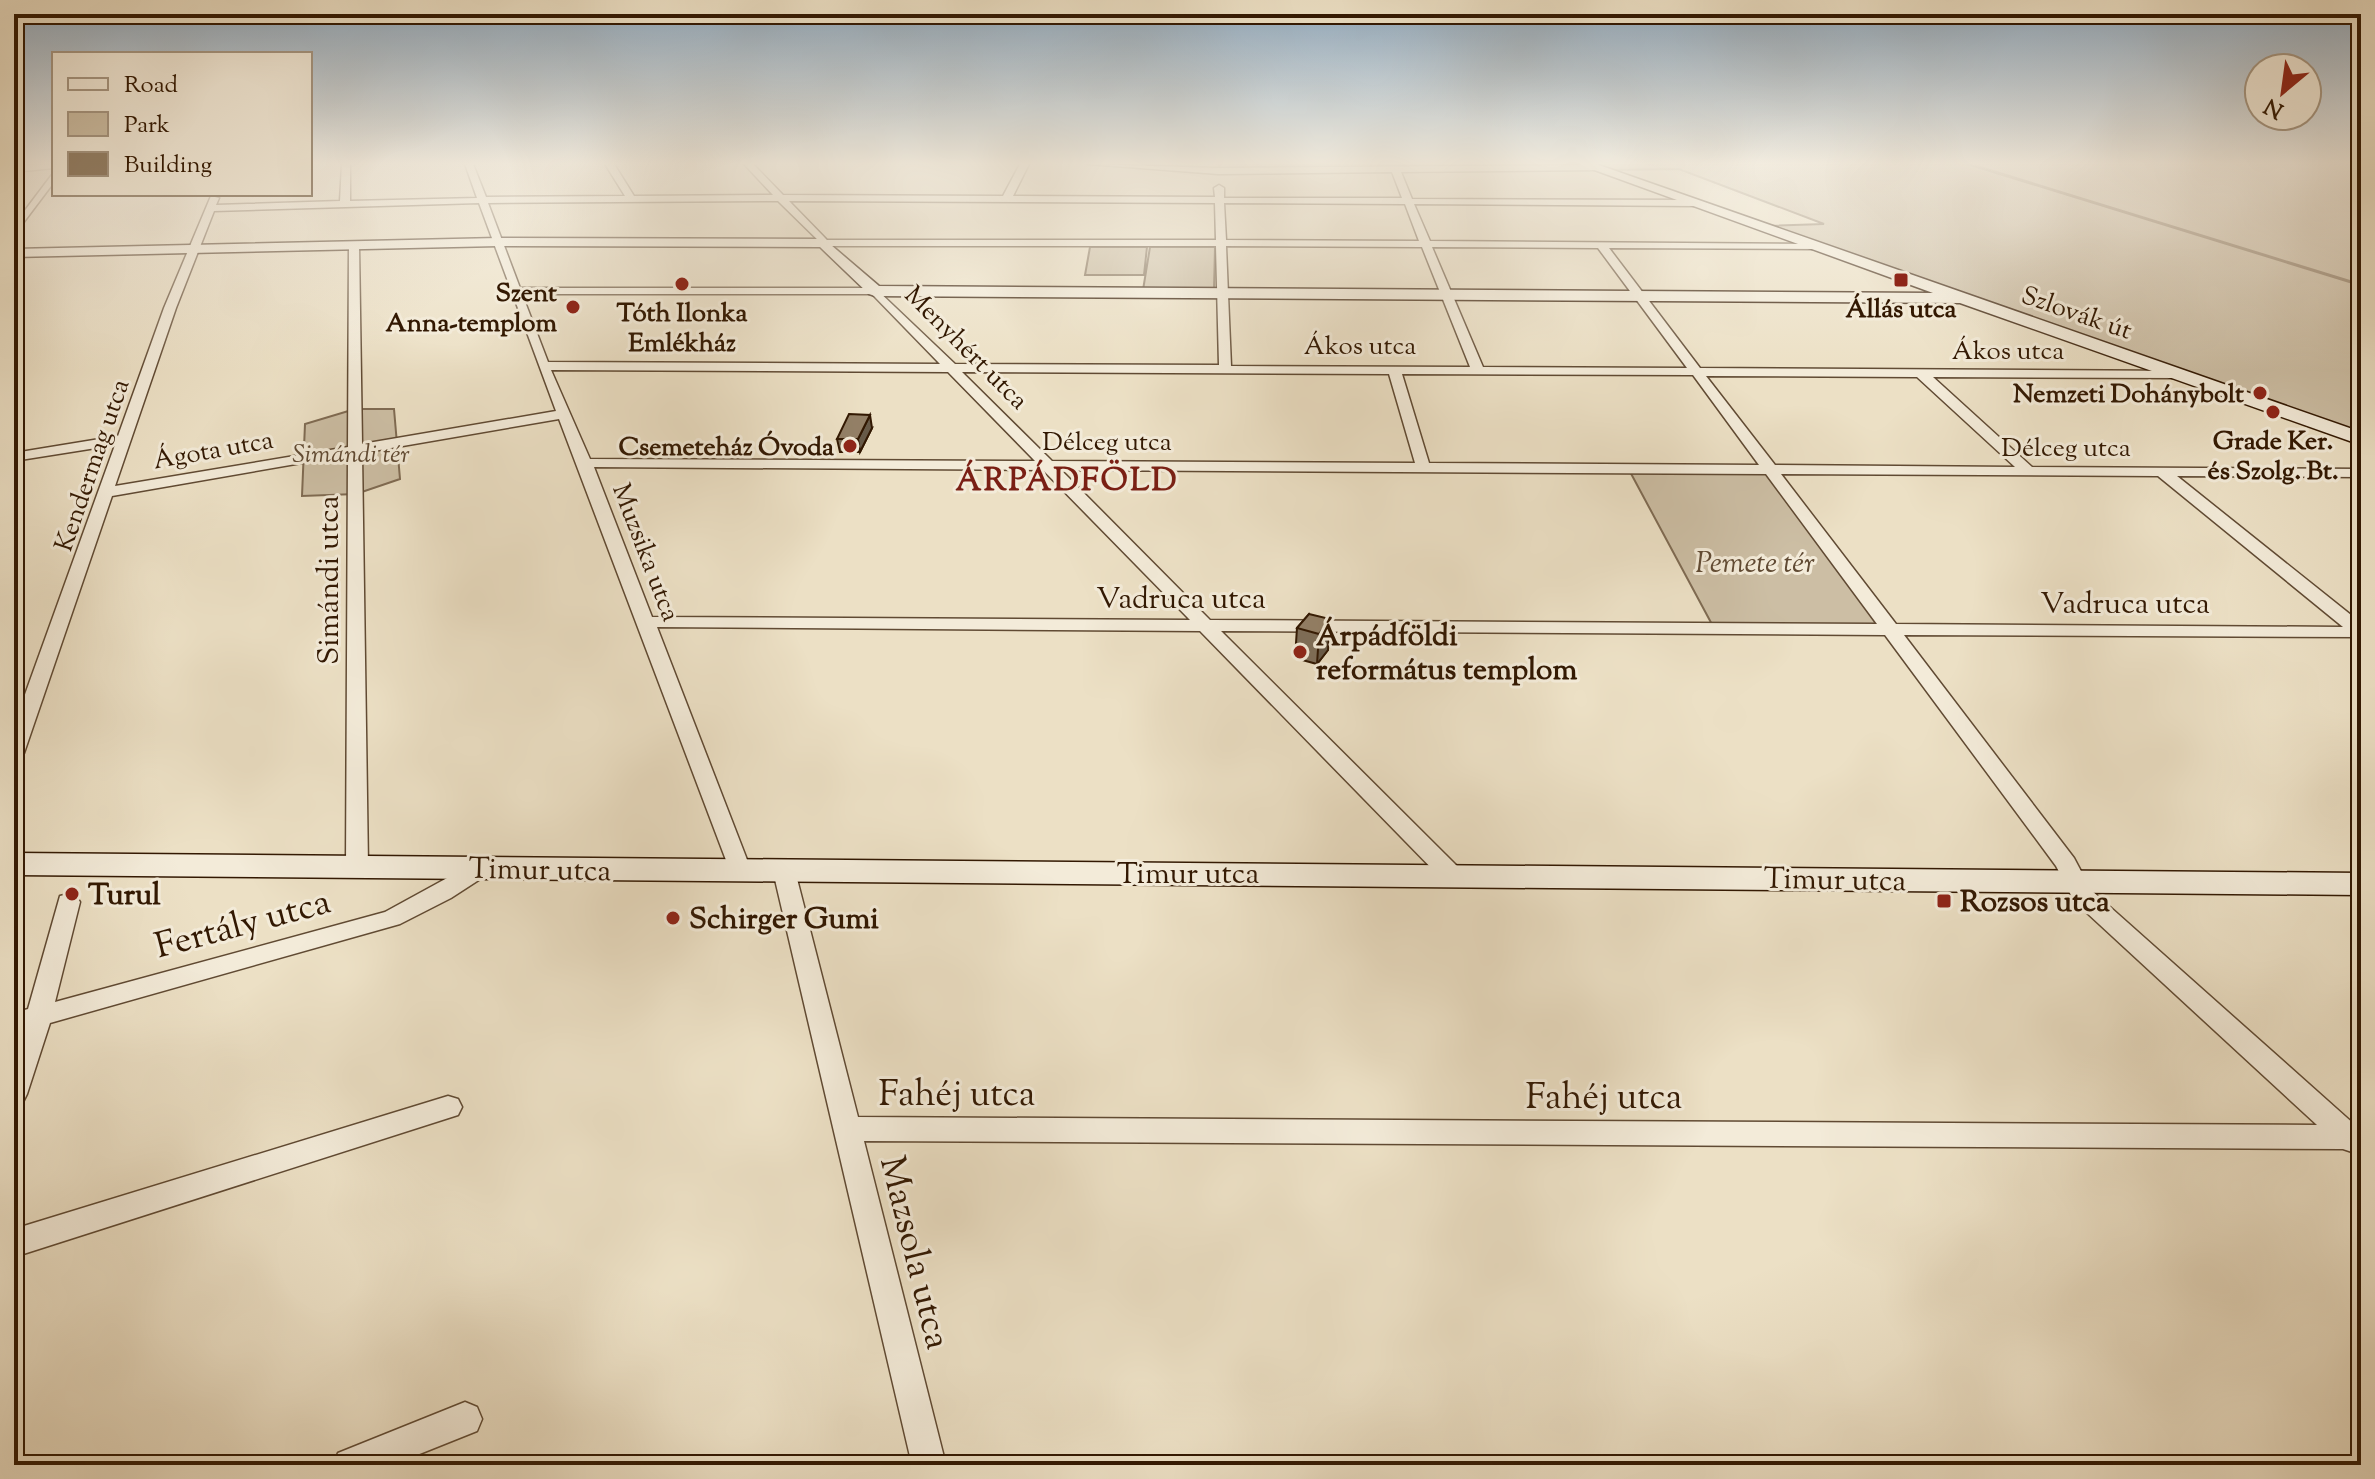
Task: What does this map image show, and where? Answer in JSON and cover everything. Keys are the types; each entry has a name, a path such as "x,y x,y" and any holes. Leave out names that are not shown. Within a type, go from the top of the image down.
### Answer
{"street":[{"name":"Kendermag utca","path":"14,753 200,233"},
{"name":"Muzsika utca","path":"495,233 543,366 585,463 740,870"},
{"name":"Menyhért utca","path":"814,233 1049,465 1452,875"},
{"path":"1220,233 1225,369"},
{"path":"1422,233 1478,370"},
{"name":"Szlovák út","path":"1779,233 2361,439"},
{"path":"14,253 498,242 1815,246"},
{"name":"Simándi utca","path":"354,245 357,866"},
{"path":"1602,246 2066,863 2082,895 2138,949 2357,1141"},
{"path":"516,291 1959,298"},
{"name":"Ákos utca","path":"543,366 2178,374"},
{"path":"1394,369 1423,467"},
{"path":"1921,373 2028,471"},
{"name":"Ágota utca","path":"107,492 564,414"},
{"path":"14,457 126,439"},
{"name":"Délceg utca","path":"585,463 2361,473"},
{"path":"2162,472 2361,632"},
{"name":"Vadruca utca","path":"647,622 2361,632"},
{"name":"Timur utca","path":"14,864 2361,884"},
{"name":"Fertály utca","path":"14,1023 392,918 443,892 480,868"},
{"name":"Mazsola utca","path":"784,871 929,1465"},
{"path":"14,1094 39,1016 68,902"},
{"path":"14,1243 448,1107"},
{"name":"Fahéj utca","path":"848,1129 2357,1141"},
{"path":"350,1465 465,1419"}],"green space":[{"path":"1786,233 2361,233 2361,436"},
{"path":"1090,247 1147,247 1144,275 1085,275"},
{"path":"1150,247 1215,247 1214,291 1143,290"},
{"name":"Simándi tér","path":"355,409 394,409 400,479 356,494 302,496 305,424"},
{"name":"Pemete tér","path":"1628,468 1770,470 1889,630 1715,630"}],"building":[{"path":"849,414 870,415 858,439 837,439"},
{"path":"1309,614 1330,619 1319,634 1297,628"}],"waterway":[{"path":"2193,233 2361,285"}],"place":[{"name":"Állás utca","path":"1901,280"},
{"name":"Tóth Ilonka Emlékház","path":"682,284"},
{"name":"Szent Anna-templom","path":"573,307"},
{"name":"Nemzeti Dohánybolt","path":"2260,393"},
{"name":"Grade Ker. és Szolg. Bt.","path":"2273,412"},
{"name":"Csemeteház Óvoda","path":"850,446"},
{"name":"Árpádföldi református templom","path":"1300,652"},
{"name":"Turul","path":"72,894"},
{"name":"Rozsos utca","path":"1944,901"},
{"name":"Schirger Gumi","path":"673,918"}],"district":[{"name":"ÁRPÁDFÖLD","path":"1067,479"}]}
